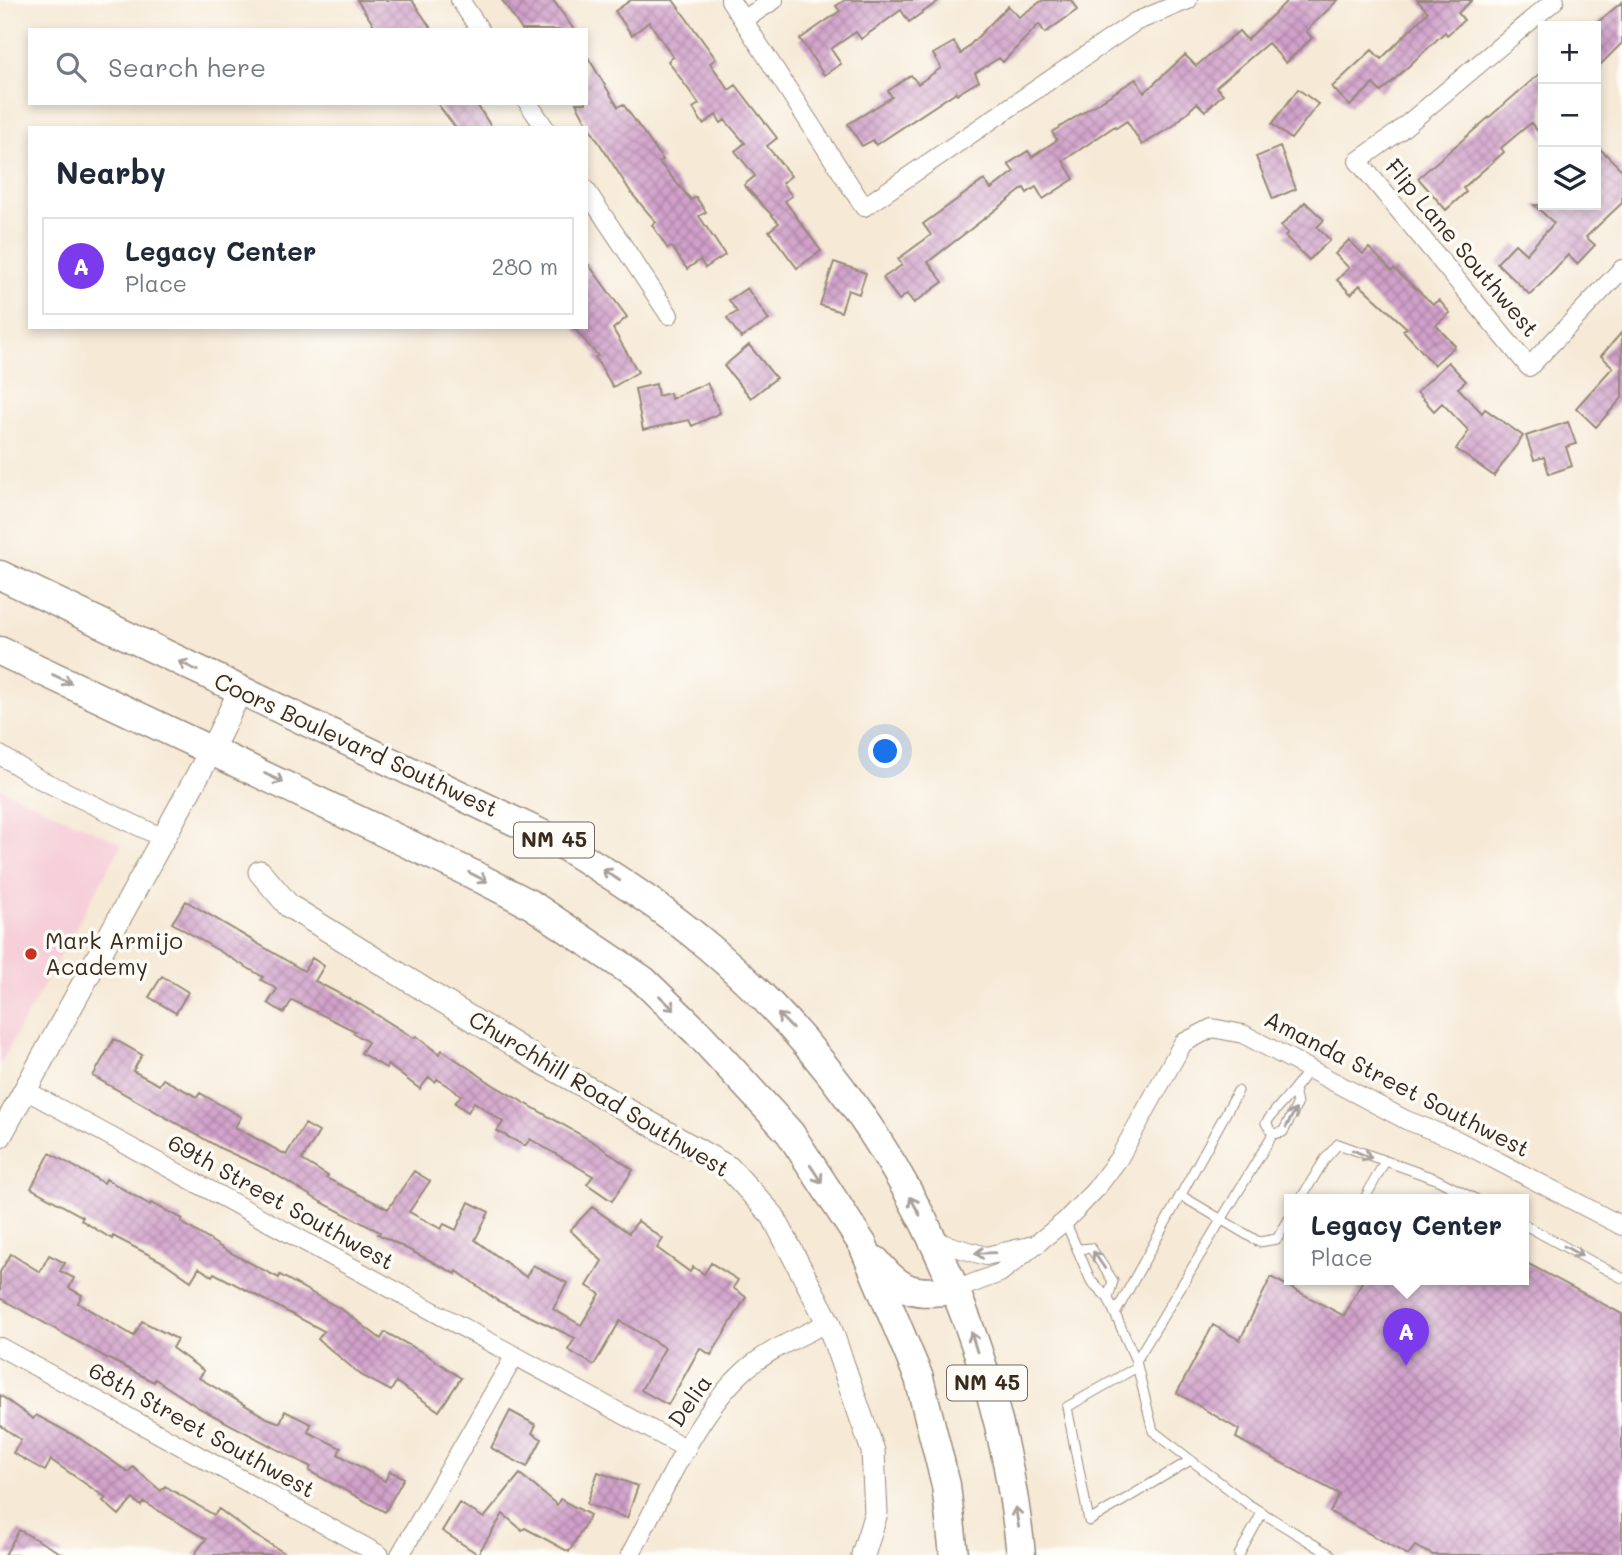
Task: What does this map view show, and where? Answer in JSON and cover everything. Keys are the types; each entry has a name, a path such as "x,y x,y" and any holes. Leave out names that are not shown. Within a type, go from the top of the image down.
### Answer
{"main road":[{"name":"Coors Boulevard Southwest","path":"0,575 554,840 614,876 685,928 760,995 835,1080 870,1130 934,1241 955,1290 993,1404 1008,1466 1021,1555"},
{"name":"NM 45","path":"0,651 212,749 532,905 643,980 698,1032 790,1133 863,1245 923,1391 946,1485 954,1555"},
{"path":"863,1245 888,1276 902,1286 920,1294 955,1290"}],"street":[{"path":"460,0 479,28"},
{"path":"730,0 864,207 1135,22 1188,0"},
{"path":"743,20 774,0"},
{"name":"Flip Lane Southwest","path":"1555,0 1398,132 1358,161 1529,366 1622,269"},
{"path":"529,105 544,126"},
{"path":"588,193 669,315"},
{"path":"0,1136 212,749 240,691"},
{"path":"0,755 37,778 163,838"},
{"name":"Churchhill Road Southwest","path":"260,872 289,906 540,1061 729,1168 773,1216 828,1322 873,1451 876,1513 863,1555"},
{"name":"Amanda Street Southwest","path":"955,1290 1000,1273 1065,1221 1095,1190 1119,1158 1183,1043 1212,1028 1243,1034 1406,1120 1457,1140 1622,1226"},
{"name":"69th Street Southwest","path":"25,1090 514,1357"},
{"name":"Amanda Street Southwest","path":"934,1241 986,1256 1038,1244"},
{"name":"Delia","path":"514,1357 687,1449 719,1399 740,1374 761,1358 828,1322"},
{"name":"68th Street Southwest","path":"0,1347 380,1555"},
{"path":"400,1555 514,1357"},
{"path":"630,1555 687,1449"}],"lane":[{"path":"1189,1461 1089,1521 1067,1407 1136,1364 1273,1134 1283,1132 1297,1105 1295,1093 1308,1069"},
{"path":"1115,1314 1238,1091"},
{"path":"1273,1134 1266,1123 1281,1099 1295,1093"},
{"path":"1304,1194 1325,1159 1338,1144 1384,1163 1436,1179 1465,1194"},
{"path":"1367,1194 1384,1163"},
{"path":"1180,1195 1259,1242 1277,1239 1284,1227"},
{"path":"1065,1221 1080,1250 1091,1281 1108,1298 1115,1314 1136,1364 1153,1430 1189,1461 1262,1513 1331,1555"},
{"path":"1529,1227 1622,1278"},
{"path":"1080,1250 1091,1248 1114,1281 1108,1298"},
{"path":"1239,1555 1262,1513"}],"shaded area":[{"name":"Mark Armijo Academy","path":"0,788 122,844 0,1064"}],"building":[{"path":"357,0 412,0 431,28 376,28"},
{"path":"502,0 553,0 573,28 521,28"},
{"path":"631,0 673,0 716,59 710,63 729,90 736,85 777,138 767,146 791,176 782,183 792,196 785,201 821,251 797,268 769,231 779,223 744,185 755,176 735,151 745,143 725,120 721,123 716,115 703,124 693,108 699,104 668,61 673,57 649,22 632,35 615,11"},
{"path":"845,0 940,0 909,22 901,10 861,39 856,32 831,49 841,64 824,75 800,39 840,11 836,6"},
{"path":"1043,0 1071,0 1077,10 1045,33 1039,24 1003,62 999,58 975,73 979,81 957,94 956,92 876,145 873,140 862,146 848,124 892,97 888,91 911,75 918,84 941,68 933,54 954,42 961,54 1008,6 1019,17"},
{"path":"1288,0 1338,0 1306,31 1312,38 1286,63 1268,43 1216,87 1223,94 1205,111 1197,103 1173,126 1142,145 1127,121 1116,128 1115,126 1063,161 1074,179 1043,199 1036,187 1027,193 1024,188 928,262 943,282 914,303 907,294 899,300 883,278 902,265 898,259 931,235 923,224 984,180 991,189 1014,172 1008,164 1028,151 1032,157 1057,140 1052,132 1136,79 1144,93 1185,55 1196,66 1239,31 1247,40"},
{"path":"1417,0 1472,0 1458,13 1464,20 1447,35 1445,32 1381,92 1373,84 1350,106 1332,87 1372,50 1381,59 1428,12"},
{"path":"1622,2 1622,43 1601,64 1601,21"},
{"path":"588,57 618,107 623,104 663,160 659,162 691,200 696,197 706,212 699,216 725,255 705,268 700,260 687,269 672,247 668,249 652,225 656,222 632,194 577,105 588,105"},
{"path":"1538,75 1538,132 1531,123 1501,148 1504,152 1463,188 1466,192 1446,210 1418,178"},
{"path":"1298,89 1318,104 1291,139 1272,124"},
{"path":"439,105 477,105 491,126 454,126"},
{"path":"1280,147 1296,189 1273,199 1256,157"},
{"path":"1601,150 1622,170 1622,203 1586,237 1595,245 1577,264 1568,255 1530,295 1497,263 1515,244 1526,254 1554,223 1540,210 1601,210"},
{"path":"1305,202 1324,220 1317,227 1330,240 1309,260 1285,236 1288,233 1281,226"},
{"path":"1349,240 1363,254 1369,248 1392,271 1394,269 1433,304 1439,300 1450,313 1436,325 1455,346 1434,365 1403,330 1407,328 1360,285 1351,294 1337,280 1349,268 1335,254"},
{"path":"834,262 866,273 859,294 848,290 841,312 820,305"},
{"path":"588,264 627,317 613,329 638,372 613,387 595,357 598,356 575,329 588,329"},
{"path":"747,288 769,320 741,338 727,318 737,312 729,300"},
{"path":"1622,332 1622,398 1596,427 1576,408 1613,367 1601,356"},
{"path":"749,345 776,378 751,398 724,366"},
{"path":"1448,362 1466,381 1458,388 1482,413 1485,409 1523,436 1494,476 1456,449 1469,431 1442,403 1434,411 1417,392"},
{"path":"707,383 720,413 692,426 689,420 643,430 635,389 656,384 658,396 670,393 671,399"},
{"path":"1568,422 1576,444 1566,447 1572,466 1549,474 1544,457 1534,460 1526,436"},
{"path":"186,901 304,971 312,958 324,966 315,981 361,1005 414,1038 416,1036 439,1054 442,1050 495,1086 595,1143 633,1170 612,1201 587,1184 593,1176 530,1139 525,1146 497,1131 503,1122 474,1102 468,1112 455,1103 461,1095 437,1079 435,1082 429,1077 420,1089 388,1065 386,1068 361,1053 368,1042 353,1033 355,1031 292,1000 284,1013 268,1003 277,989 261,980 263,977 172,923"},
{"path":"162,976 188,992 176,1013 149,997"},
{"path":"114,1039 142,1055 133,1071 159,1085 163,1079 197,1097 200,1093 241,1117 235,1127 286,1155 305,1124 319,1132 302,1160 328,1176 326,1178 388,1209 414,1171 430,1181 409,1212 441,1229 444,1224 456,1230 469,1202 489,1212 475,1240 526,1277 533,1265 567,1283 553,1309 581,1325 600,1294 587,1286 602,1261 570,1230 592,1207 629,1233 638,1221 663,1239 657,1248 690,1272 693,1267 704,1274 711,1263 738,1280 733,1288 746,1297 711,1355 700,1348 668,1405 641,1390 665,1348 620,1321 594,1365 568,1350 575,1338 498,1301 457,1271 456,1274 378,1234 380,1232 321,1202 268,1170 222,1149 93,1076"},
{"path":"50,1153 104,1183 106,1179 150,1205 151,1203 183,1219 181,1222 227,1251 279,1278 280,1275 344,1311 381,1339 385,1332 424,1353 461,1378 439,1411 396,1382 391,1391 361,1375 318,1339 324,1331 214,1273 212,1276 199,1268 191,1281 165,1263 113,1236 112,1239 81,1220 83,1217 31,1188"},
{"path":"11,1254 40,1272 49,1255 65,1263 60,1271 74,1278 69,1288 82,1295 78,1303 134,1336 142,1321 177,1339 172,1348 204,1371 199,1378 267,1418 280,1423 285,1411 311,1424 308,1432 341,1448 338,1454 385,1481 390,1471 404,1478 385,1512 309,1471 311,1467 199,1408 155,1379 154,1382 107,1358 0,1298 0,1272"},
{"path":"1529,1264 1622,1314 1622,1555 1433,1555 1415,1546 1408,1555 1330,1512 1339,1494 1236,1438 1239,1430 1177,1393 1213,1325 1240,1340 1271,1277 1344,1316 1360,1285 1529,1285"},
{"path":"0,1395 33,1419 36,1415 79,1438 128,1472 133,1467 161,1491 165,1486 214,1515 219,1509 251,1533 288,1555 194,1555 206,1539 144,1502 141,1506 133,1499 119,1515 103,1501 106,1498 51,1460 45,1471 13,1453 21,1440 0,1425"},
{"path":"510,1411 536,1425 532,1433 542,1439 527,1467 491,1448"},
{"path":"598,1472 638,1486 627,1518 587,1504"},
{"path":"520,1474 557,1505 560,1499 590,1515 569,1552 525,1528 522,1530 503,1514 478,1554 442,1531 459,1503 484,1518"},
{"path":"19,1530 64,1555 5,1555"}],"place":[{"name":"Mark Armijo Academy","path":"31,954"},
{"name":"Legacy Center","path":"1406,1366"}]}
